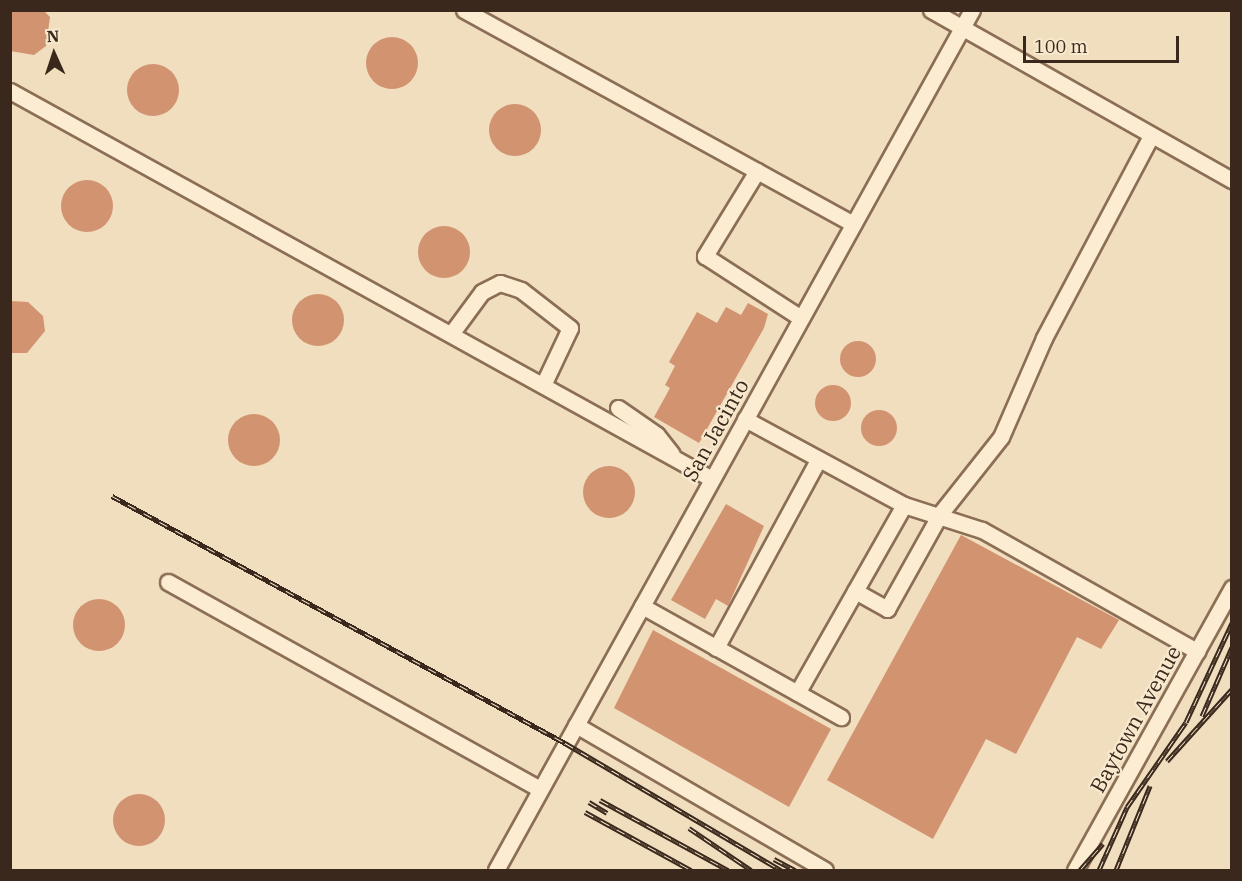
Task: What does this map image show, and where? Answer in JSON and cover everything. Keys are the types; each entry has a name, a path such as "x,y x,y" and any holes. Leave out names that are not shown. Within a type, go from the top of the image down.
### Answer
{"street":[{"path":"464,10 853,224"},
{"path":"931,10 960,31 1232,180"},
{"name":"San Jacinto","path":"502,868 540,789 972,10"},
{"path":"10,91 712,479"},
{"path":"855,591 887,609 940,514 1012,420 1044,338 1151,136"},
{"path":"757,171 705,256 801,318"},
{"path":"451,334 482,292 500,284 521,290 570,328 543,385"},
{"path":"618,408 657,435 676,458"},
{"path":"746,419 817,462 904,505 940,514 982,530 1197,651"},
{"path":"716,648 817,462"},
{"path":"797,693 904,505"},
{"path":"168,582 540,789"},
{"name":"Baytown Avenue","path":"1075,870 1232,588"},
{"path":"642,606 841,717"},
{"path":"576,725 825,870"}],"building":[{"path":"10,10 43,10 50,17 46,46 34,55 10,51"},
{"path":"387,37 397,37 411,44 418,63 411,82 397,89 387,89 377,85 370,78 366,68 366,58 370,48 377,41"},
{"path":"148,64 158,64 172,71 179,90 172,109 158,116 148,116 138,112 131,105 127,95 127,85 131,75 138,68"},
{"path":"510,104 520,104 534,111 541,130 534,149 520,156 510,156 500,152 493,145 489,135 489,125 493,115 500,108"},
{"path":"82,180 92,180 106,187 113,206 106,225 92,232 82,232 72,228 65,221 61,211 61,201 65,191 72,184"},
{"path":"439,226 449,226 463,233 470,252 463,271 449,278 439,278 429,274 422,267 418,257 418,247 422,237 429,230"},
{"path":"313,294 323,294 337,301 344,320 337,339 323,346 313,346 303,342 296,335 292,325 292,315 296,305 303,298"},
{"path":"10,301 28,302 43,316 45,331 27,353 10,353"},
{"path":"748,303 768,314 764,328 699,443 654,417 670,388 665,385 675,366 669,362 697,312 717,323 726,307 741,315"},
{"path":"858,341 871,346 876,359 871,372 858,377 845,372 840,359 845,346"},
{"path":"833,385 846,390 851,403 846,416 833,421 820,416 815,403 820,390"},
{"path":"879,410 892,415 897,428 892,441 879,446 866,441 861,428 866,415"},
{"path":"249,414 259,414 273,421 280,440 273,459 259,466 249,466 239,462 232,455 228,445 228,435 232,425 239,418"},
{"path":"604,466 614,466 628,473 635,492 628,511 614,518 604,518 594,514 587,507 583,497 583,487 587,477 594,470"},
{"path":"726,504 764,526 728,606 716,599 705,619 671,600"},
{"path":"961,535 1119,620 1101,649 1077,637 1016,754 986,739 933,839 827,780"},
{"path":"94,599 104,599 118,606 125,625 118,644 104,651 94,651 84,647 77,640 73,630 73,620 77,610 84,603"},
{"path":"653,630 831,729 789,807 614,708"},
{"path":"134,794 144,794 158,801 165,820 158,839 144,846 134,846 124,842 117,835 113,825 113,815 117,805 124,798"}],"railway":[{"path":"112,496 565,743 781,870"},
{"path":"1099,870 1127,807 1186,722 1232,623"},
{"path":"1202,716 1232,647"},
{"path":"1167,761 1232,689"},
{"path":"1116,870 1150,786"},
{"path":"600,800 728,870"},
{"path":"589,802 607,813"},
{"path":"585,812 691,870"},
{"path":"689,828 751,870"},
{"path":"1080,870 1103,844"},
{"path":"774,859 795,870"}]}
